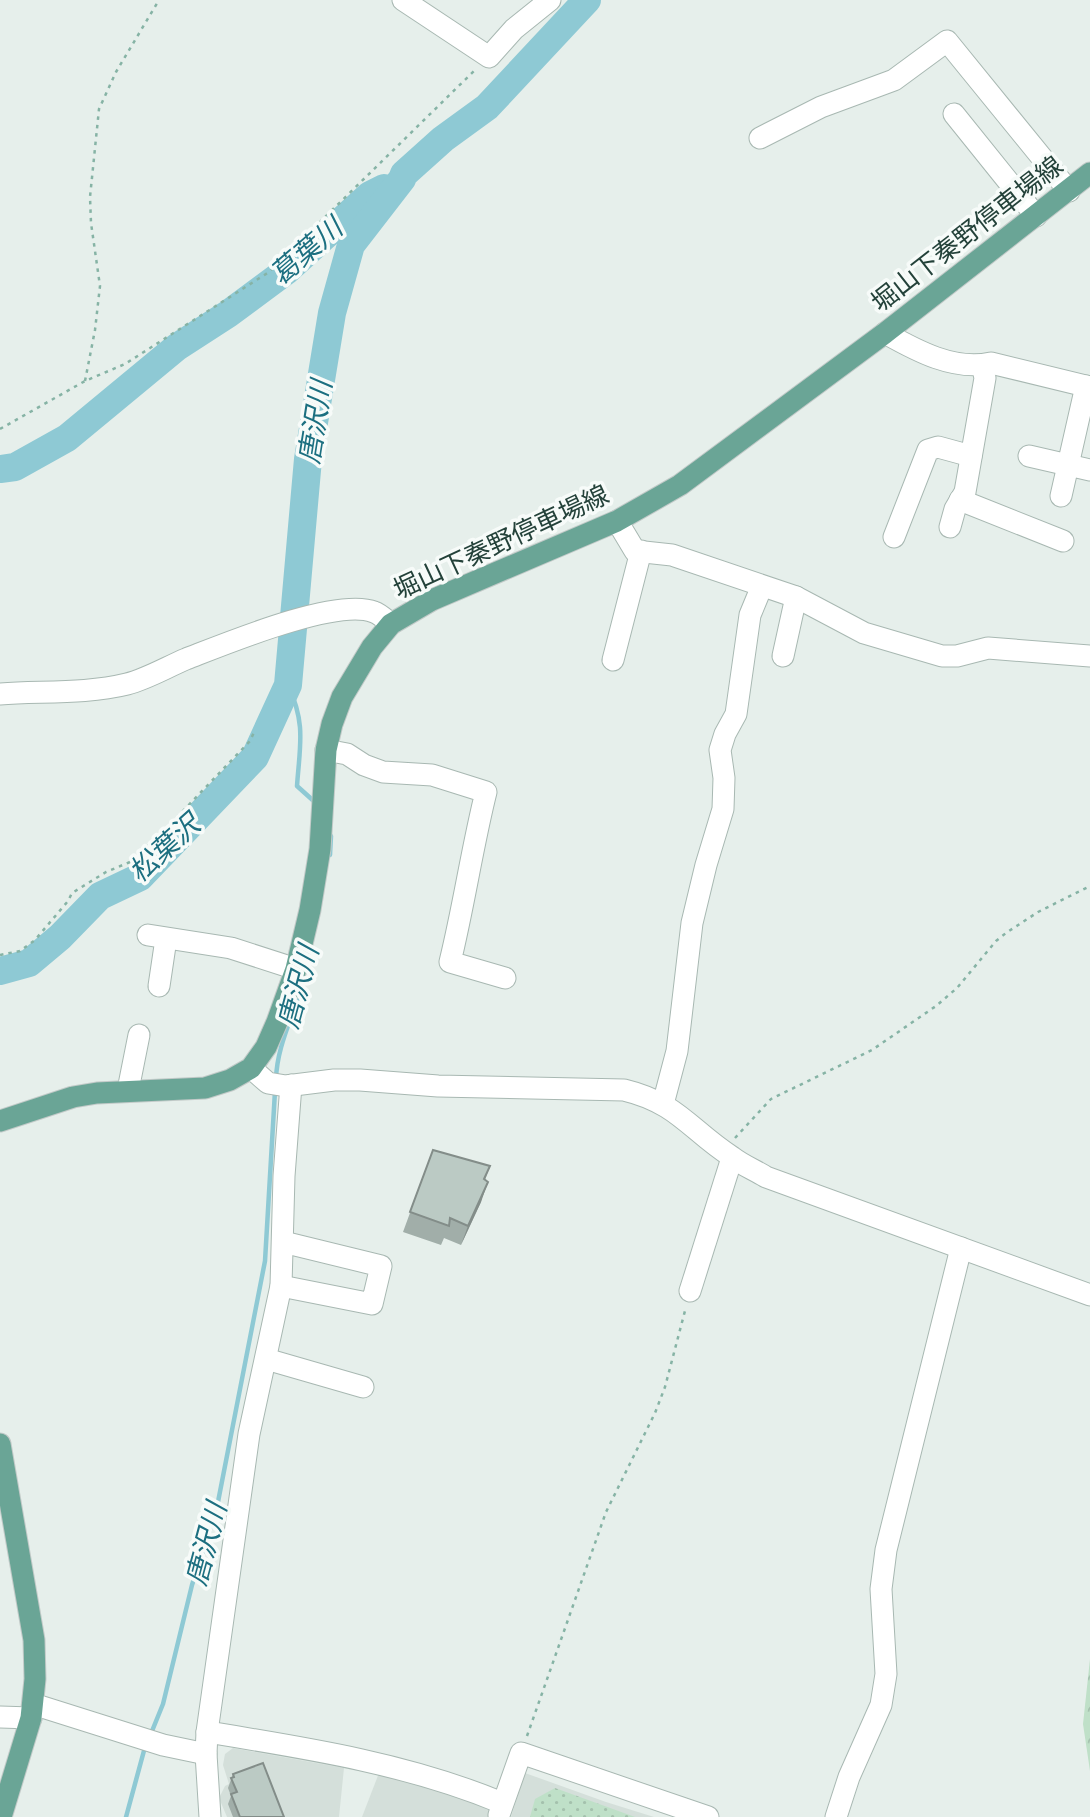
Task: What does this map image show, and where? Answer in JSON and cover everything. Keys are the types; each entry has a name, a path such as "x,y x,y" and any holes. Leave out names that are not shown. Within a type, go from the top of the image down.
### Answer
{"main road":[{"name":"堀山下秦野停車場線","path":"251,1068 266,1047 296,969 310,910 322,812 326,750 332,724 342,697 372,647 391,624 432,600 617,521 680,485 885,333 1090,173"},
{"path":"0,1121 73,1097 128,1090 205,1088 230,1080 251,1068"},
{"path":"0,1444 34,1640 32,1711 1,1817"}],"street":[{"path":"403,0 489,57 514,29 550,0"},
{"path":"760,138 821,107 894,80 947,41 1069,191"},
{"path":"954,114 1036,216"},
{"path":"885,333 923,354 975,366 991,363 1088,386 1061,496"},
{"path":"950,527 965,492 985,378 982,365"},
{"path":"894,537 928,450 938,447 971,456"},
{"path":"1029,456 1090,470"},
{"path":"960,500 1063,541"},
{"path":"617,521 635,551 672,555 796,597 864,633 942,656 957,656 988,648 1089,652"},
{"path":"614,660 640,551"},
{"path":"663,1104 677,1051 692,923 723,809 724,778 720,750 736,714 750,615 762,586"},
{"path":"783,656 796,597"},
{"path":"0,694 107,688 130,684 186,659 323,613 361,609 376,612 391,624"},
{"path":"326,750 347,754 364,765 383,772 432,775 486,792 450,961 505,978"},
{"path":"159,986 157,937 231,948 296,969"},
{"path":"128,1090 139,1035"},
{"path":"251,1068 282,1084 360,1080 438,1086 624,1090 644,1095 683,1117 729,1155 766,1177 1090,1295"},
{"path":"210,1817 207,1732 250,1434 281,1286 284,1242 282,1084"},
{"path":"690,1292 729,1155"},
{"path":"281,1286 372,1304 381,1266 284,1242"},
{"path":"836,1817 849,1777 881,1705 886,1674 881,1589 886,1550 961,1248"},
{"path":"267,1359 363,1387"},
{"path":"0,1717 32,1711 206,1754"},
{"path":"207,1732 403,1769 461,1786 500,1810 521,1753 708,1817"}],"path":[{"path":"85,381 100,286 90,197 99,109 116,72 159,0"},
{"path":"0,429 85,381 125,364 269,272 489,57"},
{"path":"0,955 20,951 35,940 72,893 106,872 130,862 158,837 250,741 255,730"},
{"path":"729,1155 742,1130 771,1098 872,1050 936,1006 957,988 996,941 1006,933 1038,912 1090,886"},
{"path":"521,1753 606,1511 660,1400 690,1292"}],"shaded area":[{"path":"233,1748 344,1768 339,1817 227,1817 219,1798 229,1784 223,1765 225,1754"},
{"path":"379,1773 485,1805 492,1814 491,1817 362,1817"},
{"path":"525,1773 606,1802 654,1817 511,1817"}],"green space":[{"path":"1090,1659 1090,1771 1083,1724"},
{"path":"555,1788 635,1817 530,1817 535,1799"}],"building":[{"path":"433,1150 490,1166 484,1179 488,1182 468,1226 450,1218 449,1226 410,1212"},
{"path":"263,1763 284,1817 240,1817 231,1794 237,1792 231,1778 234,1777 233,1774"}],"waterway":[{"name":"唐沢川","path":"0,971 29,963 60,937 100,896 140,877 255,757 288,685 308,459 332,313 351,245 404,174 443,139 487,107 587,0"},
{"name":"葛葉川","path":"0,469 15,467 67,438 177,347 286,271 370,195 384,188"},
{"name":"唐沢川","path":"288,685 300,723 297,786 317,804"},
{"name":"唐沢川","path":"330,855 331,836"},
{"name":"唐沢川","path":"276,1079 283,1041 303,980"},
{"name":"唐沢川","path":"150,1736 163,1704 192,1585 217,1507 265,1261 275,1091"},
{"name":"唐沢川","path":"126,1817 145,1747"}],"water label":[{"name":"松葉沢","path":"164,848"}]}
